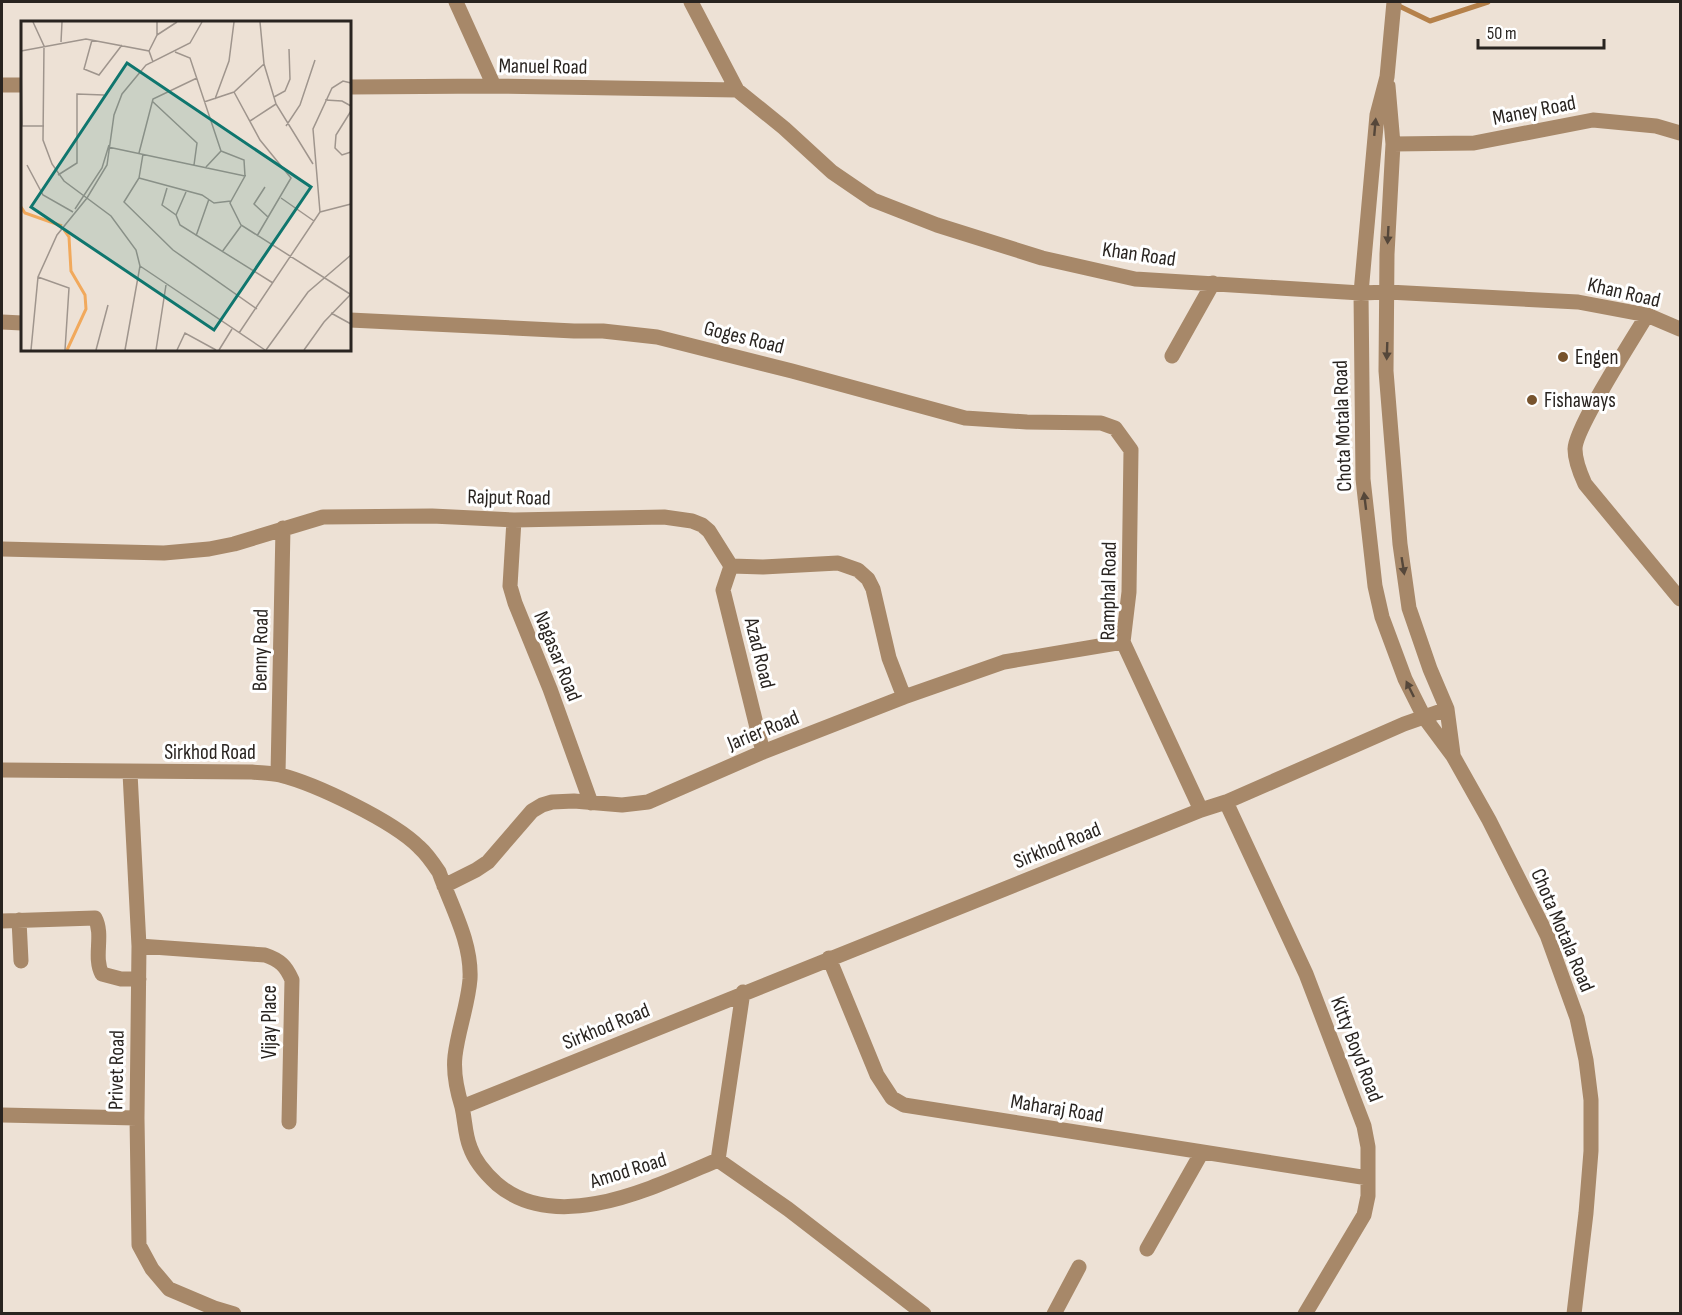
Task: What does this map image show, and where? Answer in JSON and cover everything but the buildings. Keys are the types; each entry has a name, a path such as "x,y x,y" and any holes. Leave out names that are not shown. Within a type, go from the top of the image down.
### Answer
{"street":[{"path":"456,2 494,86"},
{"name":"Khan Road","path":"691,2 737,90 832,171 873,200 908,214 1042,258 1135,279 1361,293 1388,292 1578,302 1647,315 1680,329"},
{"name":"Chota Motala Road","path":"1394,2 1387,77 1377,115 1361,293 1363,479 1375,586 1382,617 1405,679 1424,717 1453,756 1490,820 1547,935 1580,1029 1591,1100 1591,1151 1574,1314"},
{"name":"Chota Motala Road","path":"1387,77 1393,144 1387,254 1386,371 1400,544 1409,608 1430,669 1447,709 1453,756"},
{"path":"2,85 21,86"},
{"name":"Manuel Road","path":"351,87 494,86 737,90"},
{"name":"Maney Road","path":"1393,144 1474,143 1593,120 1656,126 1680,133"},
{"path":"1172,356 1213,283"},
{"path":"1647,315 1587,418 1575,447 1578,471 1596,501 1680,598"},
{"name":"Goges Road","path":"351,320 603,331 657,337 965,418 1016,422 1101,423 1120,432"},
{"path":"2,322 21,322"},
{"name":"Ramphal Road","path":"1120,432 1131,450 1129,592 1123,642 1201,810"},
{"name":"Rajput Road","path":"2,549 164,553 209,549 234,544 323,517 432,516 514,520 664,517 692,521 702,525 709,531 731,566"},
{"name":"Nagasar Road","path":"514,520 510,586 591,803"},
{"name":"Benny Road","path":"278,774 284,528"},
{"path":"731,566 763,567 838,563 858,570 868,579 873,589 889,658 904,697"},
{"name":"Azad Road","path":"731,566 723,590 763,752"},
{"name":"Jarier Road","path":"444,886 488,862 532,811 542,805 568,801 622,805 648,802 763,752 904,697 1004,662 1123,642"},
{"name":"Sirkhod Road","path":"2,770 278,774 307,784 399,831 418,845 432,861 444,886 469,953 470,978 455,1058 456,1088 462,1107 743,992 1226,802 1447,709"},
{"name":"Privet Road","path":"130,773 139,946 137,1118 139,1245 152,1269 169,1289 234,1314"},
{"name":"Kitty Boyd Road","path":"1226,802 1306,975 1364,1126 1368,1148 1368,1196 1364,1215 1305,1314"},
{"path":"2,921 95,918 98,924 99,962 102,974 121,979 139,979"},
{"path":"19,920 21,961"},
{"name":"Vijay Place","path":"139,946 266,955 284,965 292,980 289,1122"},
{"name":"Maharaj Road","path":"829,958 877,1075 892,1098 904,1105 1368,1178"},
{"path":"743,992 718,1160 788,1209 924,1314"},
{"name":"Amod Road","path":"462,1107 470,1148 484,1172 508,1193 536,1205 567,1206 622,1198 718,1160"},
{"path":"2,1115 137,1118"},
{"path":"1147,1249 1202,1152"},
{"path":"1054,1314 1079,1267"}],"waterway":[{"path":"1397,5 1430,21 1488,2"}],"place":[{"name":"Engen","path":"1563,357"},
{"name":"Fishaways","path":"1532,400"}]}
